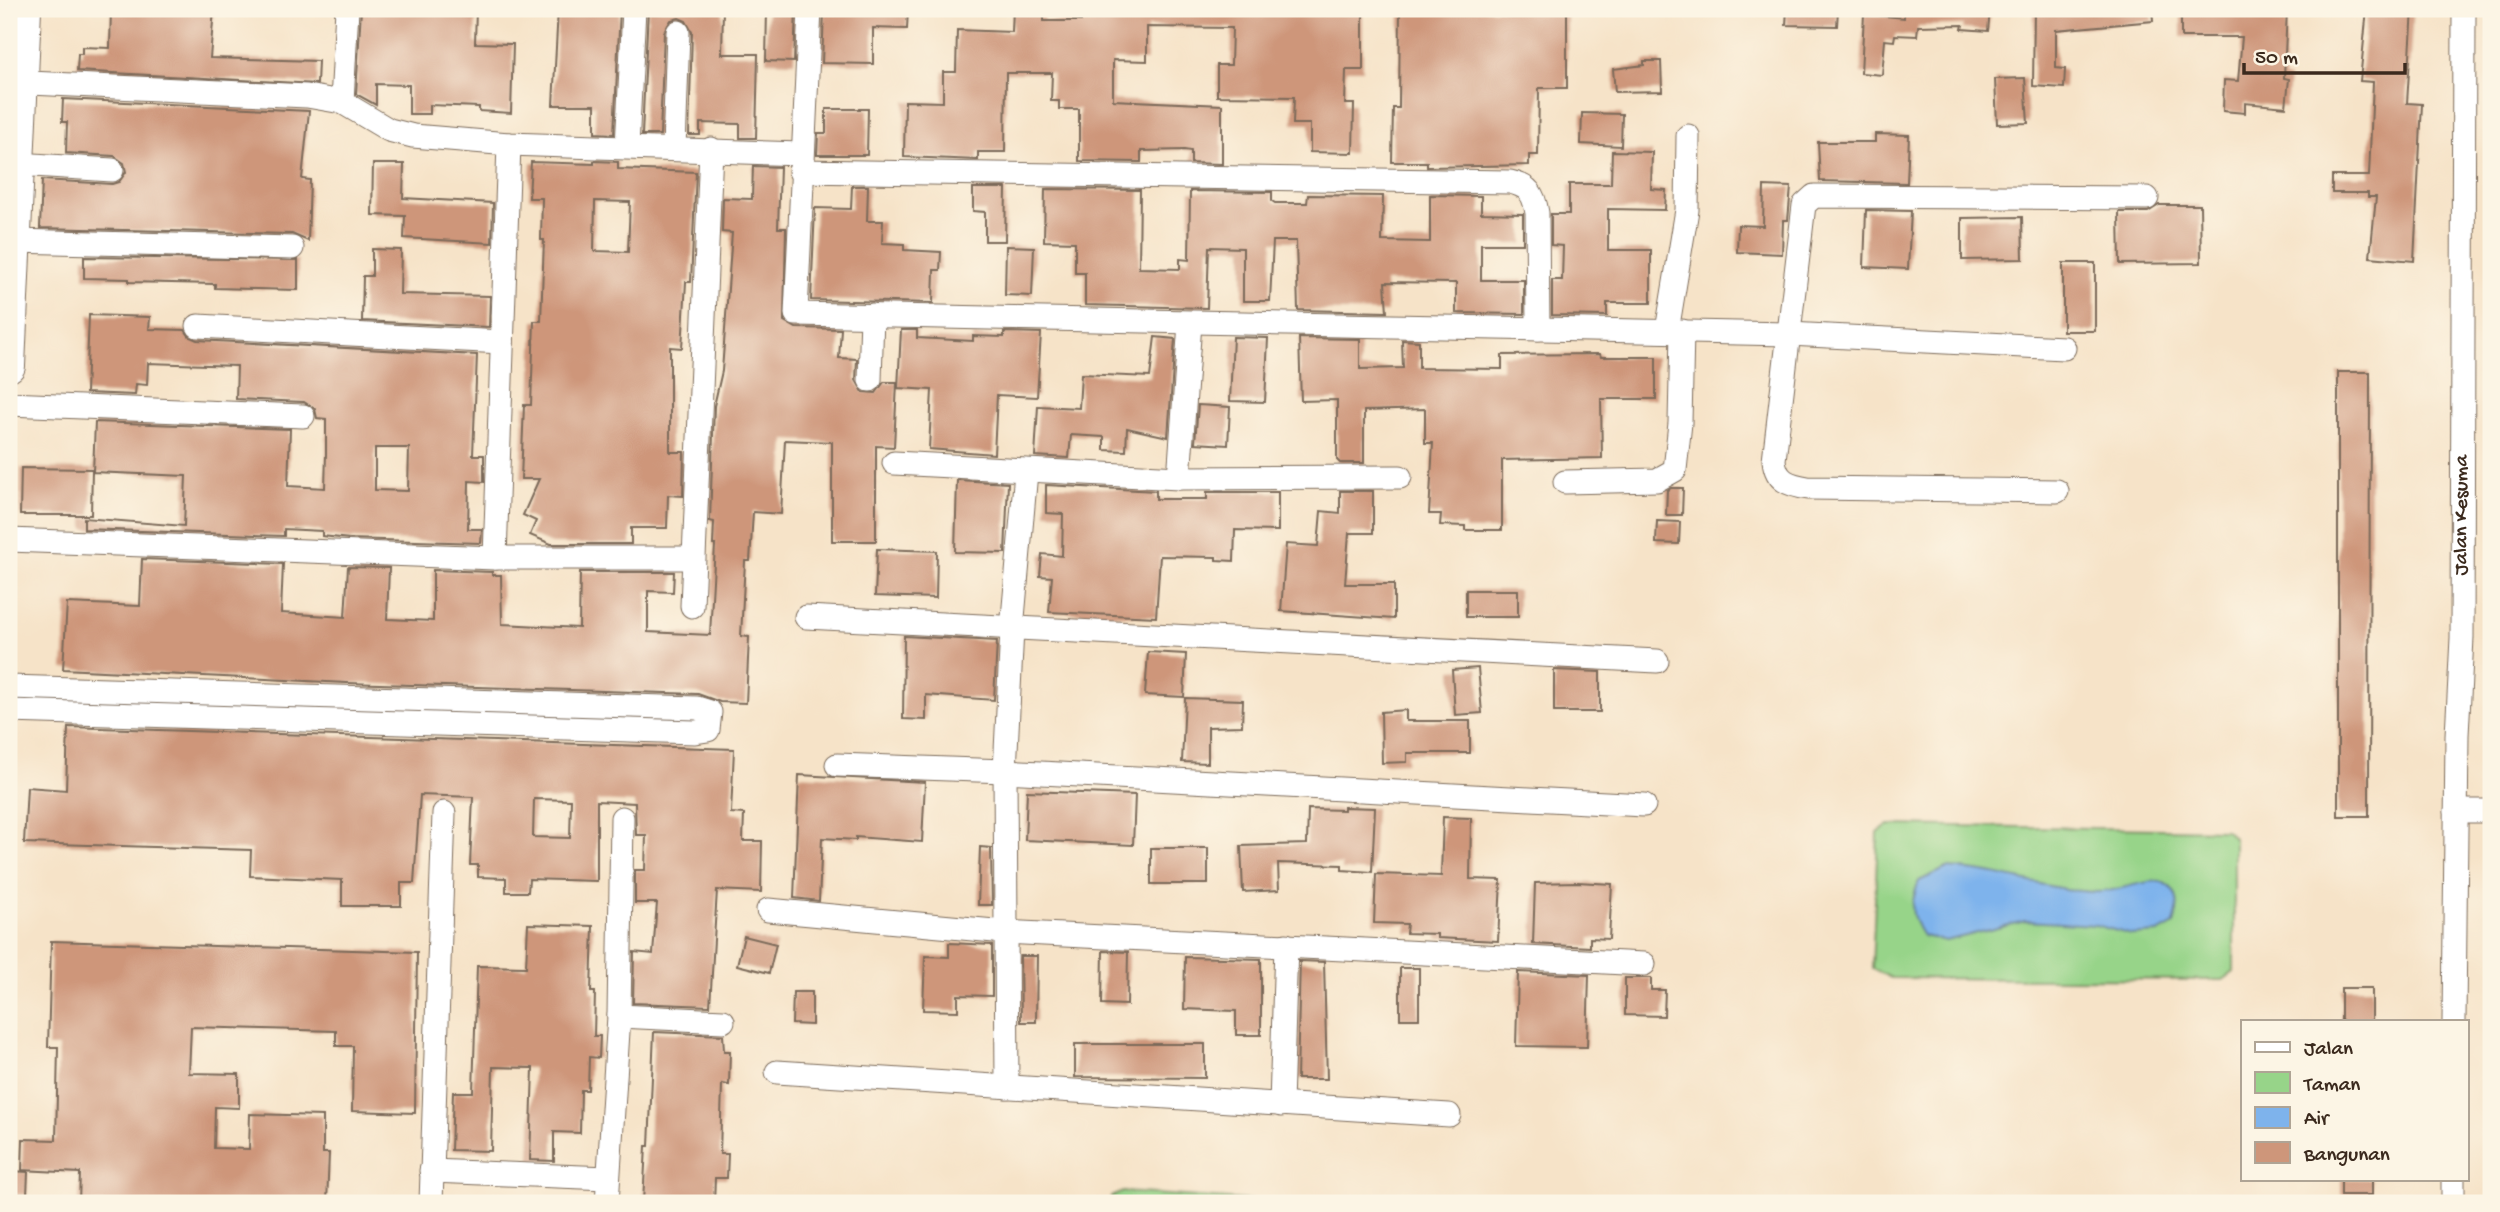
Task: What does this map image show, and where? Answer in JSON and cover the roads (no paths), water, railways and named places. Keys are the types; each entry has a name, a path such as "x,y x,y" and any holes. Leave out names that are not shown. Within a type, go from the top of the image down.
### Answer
{"highway":[{"path":"9,366 18,164 15,82 25,9"}],"street":[{"path":"342,102 347,9"},
{"path":"627,147 634,9"},
{"path":"810,9 800,162 796,314 1789,334 2064,348"},
{"name":"Jalan Kesuma","path":"2454,1020 2456,811 2462,638 2465,9"},
{"path":"674,149 678,32"},
{"path":"15,82 281,93 342,102 402,135 509,144 711,149 800,162 1510,182 1529,190 1534,197 1537,213 1538,329"},
{"path":"1565,482 1657,480 1675,470 1690,332 1688,136"},
{"path":"495,558 509,144"},
{"path":"692,606 711,149"},
{"path":"18,164 113,170"},
{"path":"2057,491 1808,488 1782,481 1775,471 1774,460 1804,205 1814,196 2147,198"},
{"path":"15,241 292,248"},
{"path":"870,380 872,315"},
{"path":"1179,478 1190,323"},
{"path":"198,326 502,342"},
{"path":"9,404 303,416"},
{"path":"894,463 1179,478 1400,477"},
{"path":"1007,1087 1005,771 1012,629 1026,472"},
{"path":"9,540 495,558 692,558"},
{"path":"806,617 1657,661"},
{"path":"9,687 421,711 695,732 708,730 711,725 710,712 703,708 421,711 9,711"},
{"path":"836,765 1005,771 1644,805"},
{"path":"2456,811 2491,811"},
{"path":"430,1203 444,813"},
{"path":"607,1203 619,1016 622,818"},
{"path":"768,910 1005,932 1644,964"},
{"path":"1281,1105 1286,945"},
{"path":"619,1016 723,1021"},
{"path":"777,1072 1449,1115"},
{"path":"431,1171 608,1178"},
{"path":"2453,1180 2453,1203"}],"water":[{"path":"1947,868 2096,892 2158,881 2173,891 2177,912 2174,924 2158,933 2132,935 2095,925 2025,921 1946,941 1923,936 1915,922 1912,909 1916,889 1919,881"}]}
